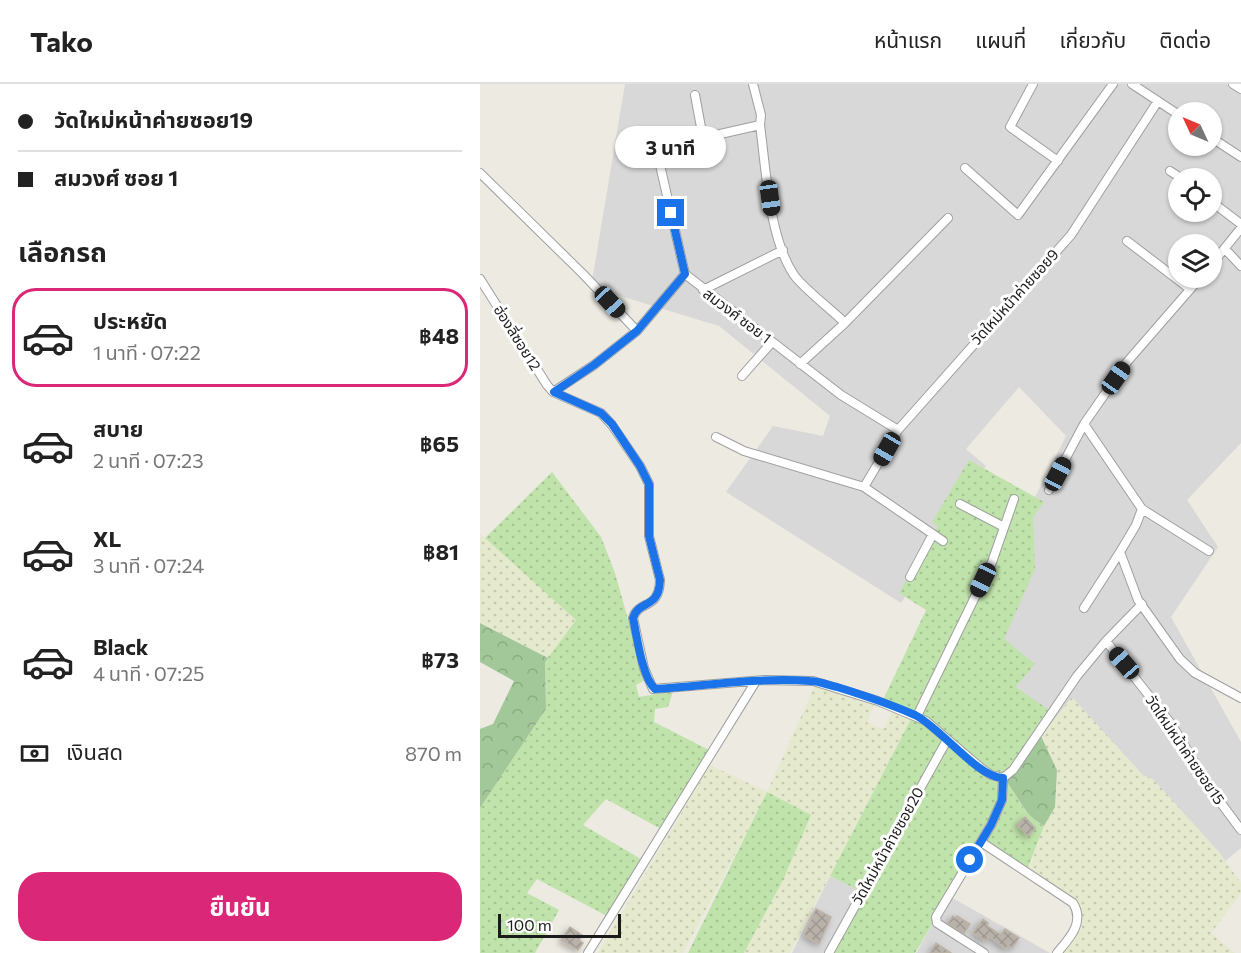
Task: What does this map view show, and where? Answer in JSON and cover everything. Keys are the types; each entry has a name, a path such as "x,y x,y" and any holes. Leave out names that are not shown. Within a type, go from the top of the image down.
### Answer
{"street":[{"path":"753,84 761,115 760,125 775,225 783,250 794,275 845,322"},
{"path":"1033,84 1010,127 1058,161"},
{"path":"965,168 1018,215 1113,84"},
{"path":"1132,84 1168,108"},
{"path":"1233,84 1241,89"},
{"path":"694,95 703,138"},
{"name":"วัดใหม่หน้าค่ายซอย9","path":"864,488 898,430 1071,235 1158,101"},
{"path":"554,392 594,365 637,331 685,274 657,152 663,147 760,125"},
{"path":"1222,145 1241,157"},
{"path":"480,173 583,273 637,331"},
{"path":"1222,210 1241,226 1222,252"},
{"path":"800,364 948,218"},
{"path":"1049,490 1084,424 1127,362 1190,289 1127,241"},
{"path":"1225,249 1241,266"},
{"path":"703,290 783,250"},
{"name":"สมวงศ์ ซอย 1","path":"685,274 841,395 898,430"},
{"name":"ฮ่องลี่ซอย12","path":"480,279 537,371 554,392 601,413 612,424 649,484 649,536 660,580 656,598 636,611 633,618 644,668 653,688 756,681"},
{"path":"742,376 772,342"},
{"path":"1084,424 1142,509 1209,551"},
{"path":"716,437 744,451 864,488 943,541"},
{"path":"917,717 987,571 1014,499"},
{"path":"960,504 1004,527"},
{"path":"1084,608 1136,525 1142,509"},
{"path":"910,577 933,534"},
{"path":"1120,552 1127,575 1142,604 1180,659 1195,673 1241,698"},
{"path":"984,953 937,923 936,917 991,825 1002,800 1003,778 1013,770 1077,676 1106,641 1142,604"},
{"name":"วัดใหม่หน้าค่ายซอย15","path":"1106,641 1172,725 1212,791 1241,830"},
{"path":"588,953 756,681 813,681 859,694 926,721 991,775 1003,778"},
{"name":"วัดใหม่หน้าค่ายซอย20","path":"829,953 947,740"},
{"path":"981,842 1072,903 1078,912 1078,924 1058,953"}],"shaded area":[{"path":"625,84 1241,84 1241,443 1187,500 1218,547 1171,617 1241,742 1241,848 1217,868 979,667 1026,515 1066,436 1019,387 966,449 986,466 901,603 726,492 773,426 823,436 830,416 719,326 591,287"},
{"path":"830,876 862,892 829,953 792,953"},
{"path":"949,896 1050,953 916,953"}],"green space":[{"path":"969,460 1044,502 1033,517 1035,569 1004,639 1035,664 1016,687 1049,710 1011,785 1024,808 1044,826 1026,873 981,843 915,953 829,953 862,892 830,876 913,715 882,702 926,610 899,593 938,526 932,522"},
{"path":"552,472 601,537 615,573 645,680 636,685 639,697 673,691 668,707 655,709 654,722 709,750 661,829 606,799 583,825 641,859 607,916 537,879 527,893 559,910 535,953 480,953 480,808 546,709 545,662 576,620 485,538"},
{"path":"480,534 577,619 548,658 480,623"},
{"path":"480,623 548,658 545,662 546,709 480,808 480,729 493,724 514,681 480,662"},
{"path":"815,686 874,706 867,723 884,729 892,712 911,719 790,953 744,953 783,880 768,792 683,953 598,953 710,765 767,792"},
{"path":"1072,697 1143,775 1153,779 1219,852 1241,883 1241,893 1211,933 1235,953 1064,953 1082,927 1081,907 1029,870 1042,830 1055,807 1057,770 1041,736"},
{"path":"1036,735 1041,736 1057,770 1055,807 1044,826 1025,810 1003,778"},
{"path":"767,792 811,815 783,880 744,953 688,953"}],"building":[{"path":"1025,817 1035,828 1028,836 1017,825"},
{"path":"816,909 831,917 819,944 804,935"},
{"path":"953,916 970,924 964,933 948,923"},
{"path":"983,919 988,923 987,926 1001,935 1005,929 1019,938 1012,948 1008,945 1006,949 989,936 986,941 973,933"},
{"path":"570,927 582,935 579,940 583,943 578,950 561,940"},
{"path":"936,943 951,953 930,953"}],"route":[{"path":"671,213 685,274 637,331 594,365 554,392 601,413 612,424 630,450 649,484 649,536 660,586 653,602 636,611 633,618 644,668 652,687 655,689 691,687 765,680 813,681 878,701 926,721 981,768 991,775 1003,778 1002,800 991,825 970,860"}]}
